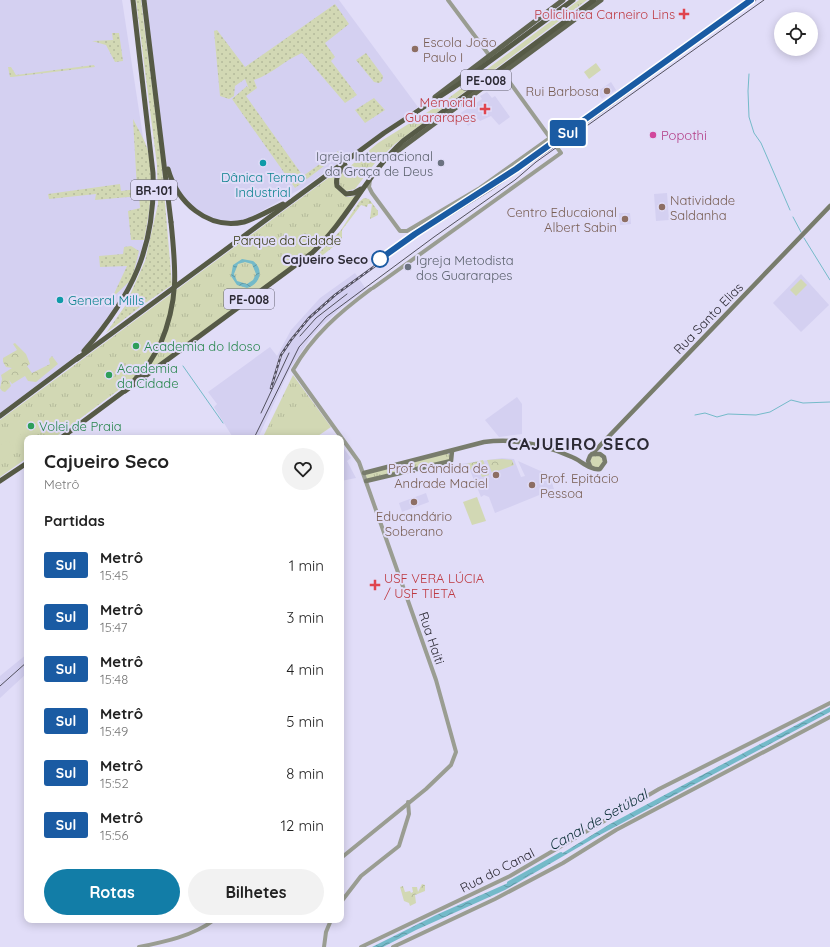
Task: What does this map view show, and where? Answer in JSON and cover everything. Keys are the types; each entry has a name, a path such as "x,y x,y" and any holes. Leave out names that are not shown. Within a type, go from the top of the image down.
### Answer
{"highway":[{"name":"BR-101","path":"0,416 77,359 107,324 128,291 145,250 154,193 133,0"},
{"name":"BR-101","path":"65,435 125,391 148,365 160,345 172,313 176,284 171,222 144,0"},
{"name":"PE-008","path":"77,359 297,197 353,158 384,133 458,84 573,0"},
{"name":"PE-008","path":"125,391 312,253 338,226 381,163 403,141 429,120 594,0"},
{"path":"163,152 169,173 179,193 194,211 210,219 226,224 242,222 252,219 297,197"},
{"path":"353,158 338,174 336,179 337,186 344,193 349,194 356,192 365,185"},
{"path":"0,481 24,465"}],"main road":[{"path":"424,106 532,22 563,0"},
{"path":"381,163 601,0"},
{"name":"Rua Santo Elias","path":"591,455 603,445 830,206"},
{"path":"364,474 484,442 507,440 537,444 557,450 595,469 602,467 605,462 603,445"},
{"path":"366,481 451,461 452,451"},
{"path":"579,460 584,460 591,455 600,454 604,457"},
{"path":"590,466 588,462 591,455"}],"street":[{"path":"448,0 490,55"},
{"path":"370,178 370,190 400,231 410,230 480,188 550,138 503,73"},
{"name":"Rua Haiti","path":"340,435 293,370 299,359 336,316 561,153 550,138"},
{"name":"Rua Haiti","path":"344,441 359,462 364,474 379,523 403,585 436,680 456,752 451,765 426,789 409,801 344,855"},
{"name":"Rua do Canal","path":"361,947 510,876 659,789 830,703"},
{"name":"Rua do Canal","path":"393,947 495,899 563,863 616,830 830,717"},
{"path":"344,898 363,873 399,846 409,814 409,801"},
{"path":"139,947 156,944 186,934 209,923"},
{"path":"324,947 326,932 330,923"}],"shaded area":[{"path":"0,0 122,0 149,176 150,202 138,269 118,309 86,347 36,389 0,416"},
{"path":"144,0 339,0 418,107 304,187 242,222 210,219 182,198 169,173 163,152"},
{"name":"Rui Barbosa","path":"611,82 616,90 602,99 597,92"},
{"name":"Memorial Guararapes","path":"487,92 492,98 495,96 510,117 499,125 491,116 480,121 478,119 468,126 459,114 482,99 480,96"},
{"name":"Natividade Saldanha","path":"667,193 669,220 656,221 654,194"},
{"name":"Centro Educaional Albert Sabin","path":"619,213 630,213 631,224 620,225"},
{"path":"355,273 366,289 340,309 319,328 309,340 290,369 259,435 231,435 214,407 217,404 208,392 270,347 277,356 291,330 320,298"},
{"path":"801,274 829,305 801,332 773,303"},
{"path":"517,397 522,404 522,434 499,437 485,420"},
{"path":"344,449 351,458 347,461 356,478 344,480"},
{"path":"502,458 514,459 521,477 525,476 518,461 545,473 550,477 554,489 495,513 489,497 484,495 481,497 469,468 463,470 460,464"},
{"name":"Educandário Soberano","path":"426,493 429,502 402,512 399,503"},
{"path":"24,656 24,676 0,698 0,683 2,681 0,681 0,676"}],"green space":[{"path":"136,0 141,0 161,156 172,285 106,333 125,306 145,261 158,204 157,165"},
{"path":"579,0 587,0 395,144 375,163 355,189 346,191 340,186 339,179 342,173 378,143 442,103"},
{"path":"335,4 349,24 325,43 335,57 331,61 357,95 345,103 302,53 254,80 257,88 246,96 303,176 338,151 340,154 295,188 232,99 247,86 249,89 245,79 235,86 234,96 229,99 220,96 214,31 217,30 245,67"},
{"path":"112,33 119,33 123,61 115,62 106,45 92,41 113,40"},
{"path":"366,53 383,76 382,81 379,83 374,82 356,60"},
{"path":"596,63 601,70 589,79 584,72"},
{"path":"94,65 95,67 12,77 10,77 8,67 11,67 16,75"},
{"path":"374,98 385,110 365,123 355,110"},
{"path":"133,119 147,147 151,173 148,218 144,240 131,240 128,211 140,208 139,196 95,200 96,194 49,199 48,194 120,184 121,191 137,189"},
{"name":"Parque da Cidade","path":"335,173 334,181 338,190 347,197 356,196 334,228 317,247 151,369 132,380 58,435 24,435 24,460 0,477 0,420"},
{"path":"364,198 369,199 378,211 378,215 370,219 372,204 368,204 367,207 361,205 342,230 342,240 319,258 319,253 341,230 359,202"},
{"path":"131,246 139,251 132,279 112,298 127,266 100,267 99,256 123,254 124,247"},
{"path":"801,279 807,285 796,296 790,290"},
{"path":"15,343 26,354 30,364 27,366 32,373 50,364 49,359 52,356 58,364 36,382 28,381 25,376 12,384 9,380 11,386 5,392 0,388 2,379 1,375 12,368 6,367 3,362 3,358 17,350 13,344"},
{"path":"293,375 331,427 319,435 264,435"},
{"path":"305,402 324,426 314,435 270,435"},
{"name":"Volei de Praia","path":"31,416 40,429 31,435 22,422"},
{"path":"17,430 24,439 24,445 18,449 9,436"},
{"path":"8,440 15,450 0,460 0,445"},
{"path":"447,453 451,456 449,462 366,481 364,473"},
{"path":"599,455 603,460 601,467 592,467 590,459 593,456"},
{"path":"483,460 489,475 482,477 478,468 471,470 469,467 464,468 462,465"},
{"path":"487,460 512,460 514,465 492,473"},
{"path":"477,497 486,521 472,525 463,502"},
{"path":"422,884 425,885 425,891 415,895 416,903 410,906 409,903 404,901 400,887 403,886 405,892 410,891 411,893 413,892 412,887 417,887 418,892"}],"water":[{"path":"242,259 253,261 259,268 260,272 258,280 252,286 247,288 237,285 231,276 233,265","holes":["245,262 252,264 256,274 253,280 247,284 237,281 234,274 238,264"]},
{"path":"830,707 830,712 596,837 505,890 416,930 383,947 372,947 436,915 508,883 556,857 610,824"}],"waterway":[{"path":"749,74 749,117 754,133 761,143 790,210"},
{"path":"793,217 801,232"},
{"path":"804,238 830,280"},
{"path":"183,366 223,423"},
{"path":"695,415 705,413 717,417 728,414 756,415 770,412 791,400 803,403 830,402"},
{"name":"Canal de Setúbal","path":"509,883 561,854"}],"tram line":[{"path":"255,435 299,347 326,317 434,237 515,180 536,162 764,0"},
{"path":"300,336 316,318 347,294"},
{"path":"261,413 289,353"},
{"path":"0,686 24,665"}],"railway":[{"path":"271,388 281,355 291,340 309,318 335,295 415,237 490,190 550,149 755,0"}],"metro line":[{"name":"Sul","path":"380,259 415,234 497,183 751,0"}],"place":[{"name":"Policlinica Carneiro Lins","path":"684,14"},
{"name":"Escola João Paulo I","path":"415,49"},
{"name":"Rui Barbosa","path":"607,91"},
{"name":"Memorial Guararapes","path":"485,109"},
{"name":"Popothi","path":"653,135"},
{"name":"Dânica Termo Industrial","path":"263,163"},
{"name":"Igreja Internacional da Graça de Deus","path":"441,163"},
{"name":"Natividade Saldanha","path":"662,207"},
{"name":"Centro Educaional Albert Sabin","path":"625,219"},
{"name":"Cajueiro Seco","path":"380,259"},
{"name":"Igreja Metodista dos Guararapes","path":"408,267"},
{"name":"General Mills","path":"60,300"},
{"name":"Academia do Idoso","path":"136,346"},
{"name":"Academia da Cidade","path":"109,375"},
{"name":"Volei de Praia","path":"31,426"},
{"name":"Prof. Cândida de Andrade Maciel","path":"496,475"},
{"name":"Prof. Epitácio Pessoa","path":"532,485"},
{"name":"Educandário Soberano","path":"414,502"},
{"name":"USF VERA LÚCIA / USF TIETA","path":"375,585"}],"district":[{"name":"CAJUEIRO SECO","path":"579,443"}]}
